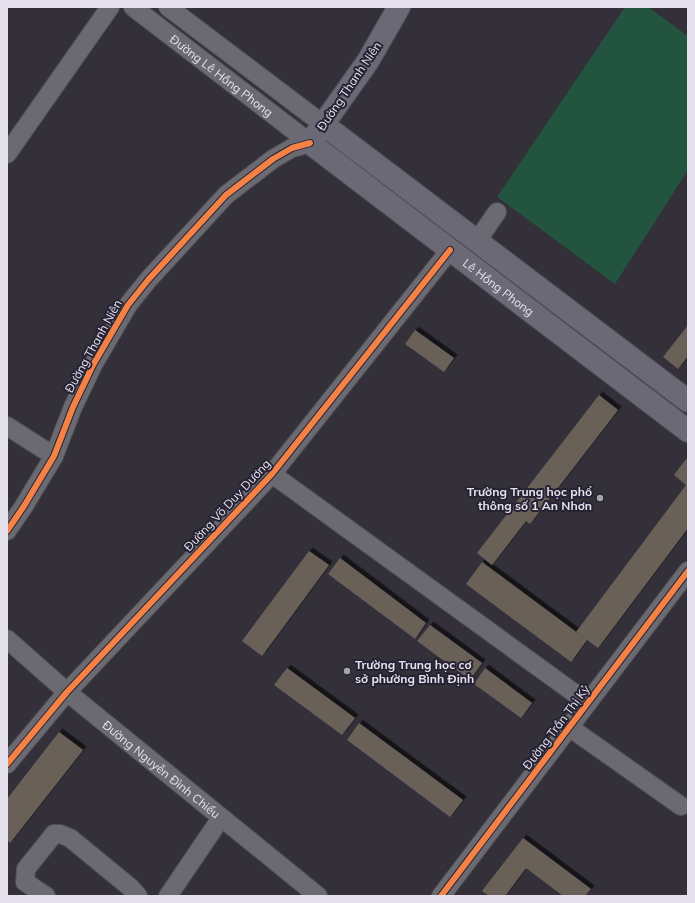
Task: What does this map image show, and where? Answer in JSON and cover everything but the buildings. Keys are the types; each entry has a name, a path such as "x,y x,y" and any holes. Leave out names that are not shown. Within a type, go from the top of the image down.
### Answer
{"main road":[{"name":"Đường Thanh Niên","path":"310,143 368,61 399,7"},
{"name":"Lê Hồng Phong","path":"324,125 688,401"},
{"name":"Lê Hồng Phong","path":"310,143 688,430"},
{"path":"488,279 502,260"}],"street":[{"path":"7,154 110,7"},
{"name":"Đường Lê Hồng Phong","path":"133,7 310,143"},
{"name":"Đường Lê Hồng Phong","path":"168,7 324,125"},
{"name":"Đường Thanh Niên","path":"7,531 54,456 73,407 93,366 128,305 148,280 226,195 272,159 292,148 310,143"},
{"path":"477,241 497,212"},
{"name":"Đường Võ Duy Dương","path":"7,764 67,692 272,474 450,250"},
{"path":"7,426 54,456"},
{"path":"272,474 588,702"},
{"name":"Đường Trần Thị Kỷ","path":"440,896 688,571"},
{"name":"Đường Nguyễn Đình Chiểu","path":"7,639 67,692 318,896"},
{"path":"569,727 681,806"},
{"path":"168,896 221,818"},
{"path":"46,896 25,882 25,876 26,869 54,834 60,834 70,838 131,888 138,896"}],"green space":[{"path":"625,7 648,7 688,36 688,170 615,284 497,197"}],"cycle path":[{"path":"7,531 54,456 73,407 93,365 128,305 148,280 226,195 273,159 292,148 310,143"},
{"path":"7,764 67,692 272,474 450,250"},
{"path":"441,896 688,571"}],"place":[{"name":"Trường Trung học phổ thông số 1 An Nhơn","path":"600,498"},
{"name":"Trường Trung học cơ sở phường Bình Định","path":"347,671"}]}
